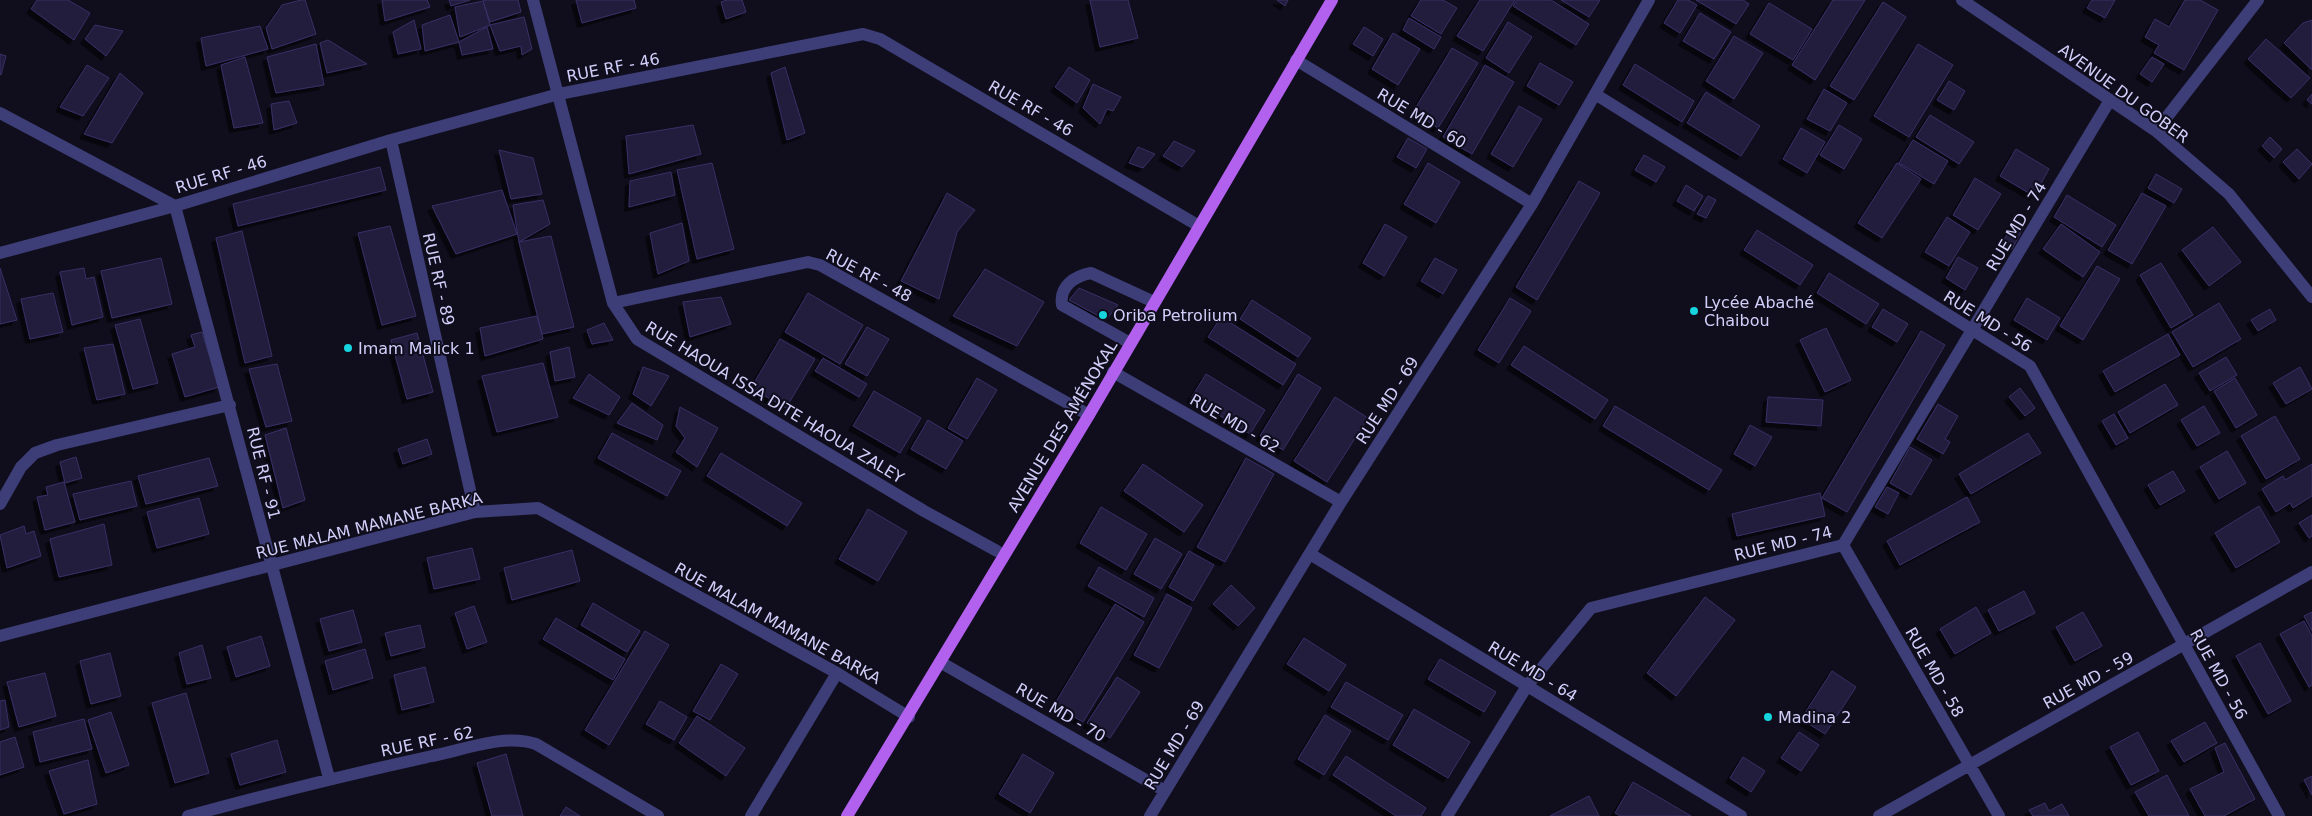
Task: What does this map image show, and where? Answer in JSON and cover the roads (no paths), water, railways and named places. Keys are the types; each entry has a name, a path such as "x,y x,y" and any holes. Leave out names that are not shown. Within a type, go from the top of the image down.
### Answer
{"main road":[{"name":"AVENUE DES AMÉNOKAL","path":"847,816 1089,415 1332,0"}],"street":[{"name":"RUE HAOUA ISSA DITE HAOUA ZALEY","path":"533,0 613,303 637,339 924,511 997,551"},
{"name":"RUE MD - 69","path":"1150,816 1341,502 1532,204 1649,0"},
{"name":"AVENUE DU GOBER","path":"1962,0 2156,131 2229,194 2311,294"},
{"path":"2156,131 2258,0"},
{"name":"RUE RF - 46","path":"0,253 175,206 390,140 559,94 863,34 880,39 1199,226"},
{"name":"RUE MD - 60","path":"1296,60 1532,204"},
{"name":"RUE MD - 56","path":"1595,94 2030,366 2279,816"},
{"name":"RUE MD - 74","path":"1447,816 1527,686 1591,608 1843,545 2110,100"},
{"path":"0,113 175,206"},
{"name":"RUE RF - 89","path":"390,140 475,512"},
{"name":"RUE RF - 91","path":"175,206 329,778"},
{"name":"RUE RF - 48","path":"613,303 808,262 820,265 1089,415"},
{"path":"1130,343 1062,305 1063,291 1074,278 1092,273 1154,302"},
{"name":"RUE MD - 62","path":"1113,372 1341,502"},
{"path":"0,504 21,467 35,453 57,445 230,405"},
{"name":"RUE MALAM MAMANE BARKA","path":"0,636 271,567 475,512 538,508 837,673 908,717"},
{"name":"RUE MD - 58","path":"1843,545 1999,816"},
{"name":"RUE MD - 64","path":"1310,554 1741,816"},
{"name":"RUE MD - 59","path":"1879,816 2312,572"},
{"name":"RUE MD - 70","path":"940,662 1165,791"},
{"path":"751,816 837,673"},
{"name":"RUE RF - 62","path":"188,816 329,778 495,743 524,740 536,744 658,816"}],"place":[{"name":"Lycée Abaché Chaibou","path":"1694,311"},
{"name":"Oriba Petrolium","path":"1103,315"},
{"name":"Imam Malick 1","path":"348,348"},
{"name":"Madina 2","path":"1768,717"}]}
